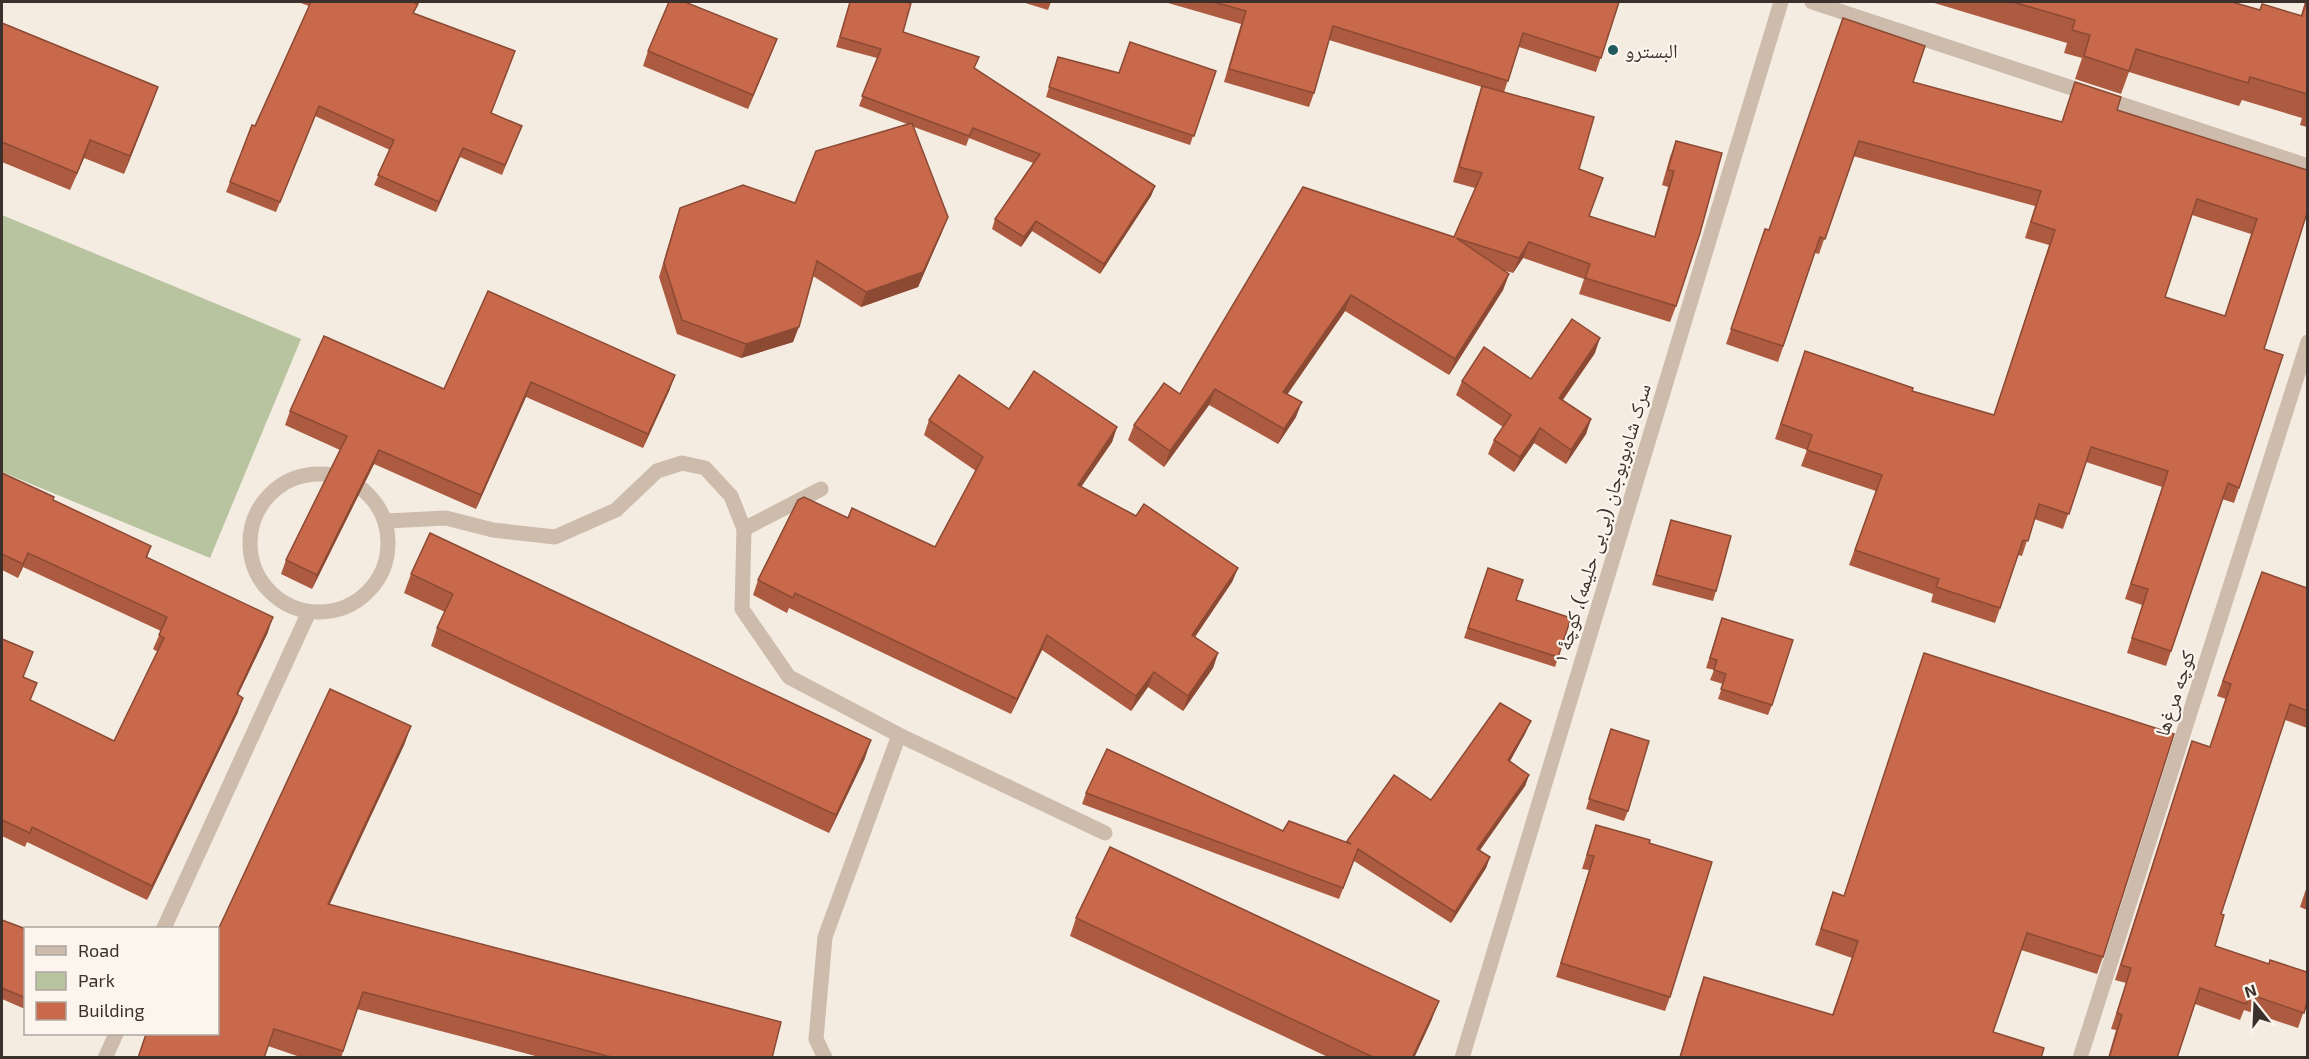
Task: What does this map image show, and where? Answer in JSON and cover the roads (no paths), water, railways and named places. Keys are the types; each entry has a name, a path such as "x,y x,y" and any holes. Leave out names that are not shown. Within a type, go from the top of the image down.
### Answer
{"street":[{"name":"سرک شاه‌بوبوجان (بی‌بی حلیمه)، کوچۀ ۱","path":"1462,1058 1781,2"},
{"path":"1812,2 2307,166"},
{"name":"کوچه مرغ‌ها","path":"2080,1058 2307,342"},
{"path":"386,521 446,518 493,530 555,537 616,510 657,471 682,463 705,468 731,496 744,529 742,609 789,677 900,735 1105,833"},
{"path":"322,472 362,486 386,521 388,556 373,588 344,608 309,612 271,595 250,557 254,515 281,483 322,472"},
{"path":"744,529 821,489"},
{"path":"164,927 309,612"},
{"path":"825,1058 816,1039 825,936 900,735"},
{"path":"105,1058 116,1035"}],"place":[{"name":"البسترو","path":"1613,50"}]}
